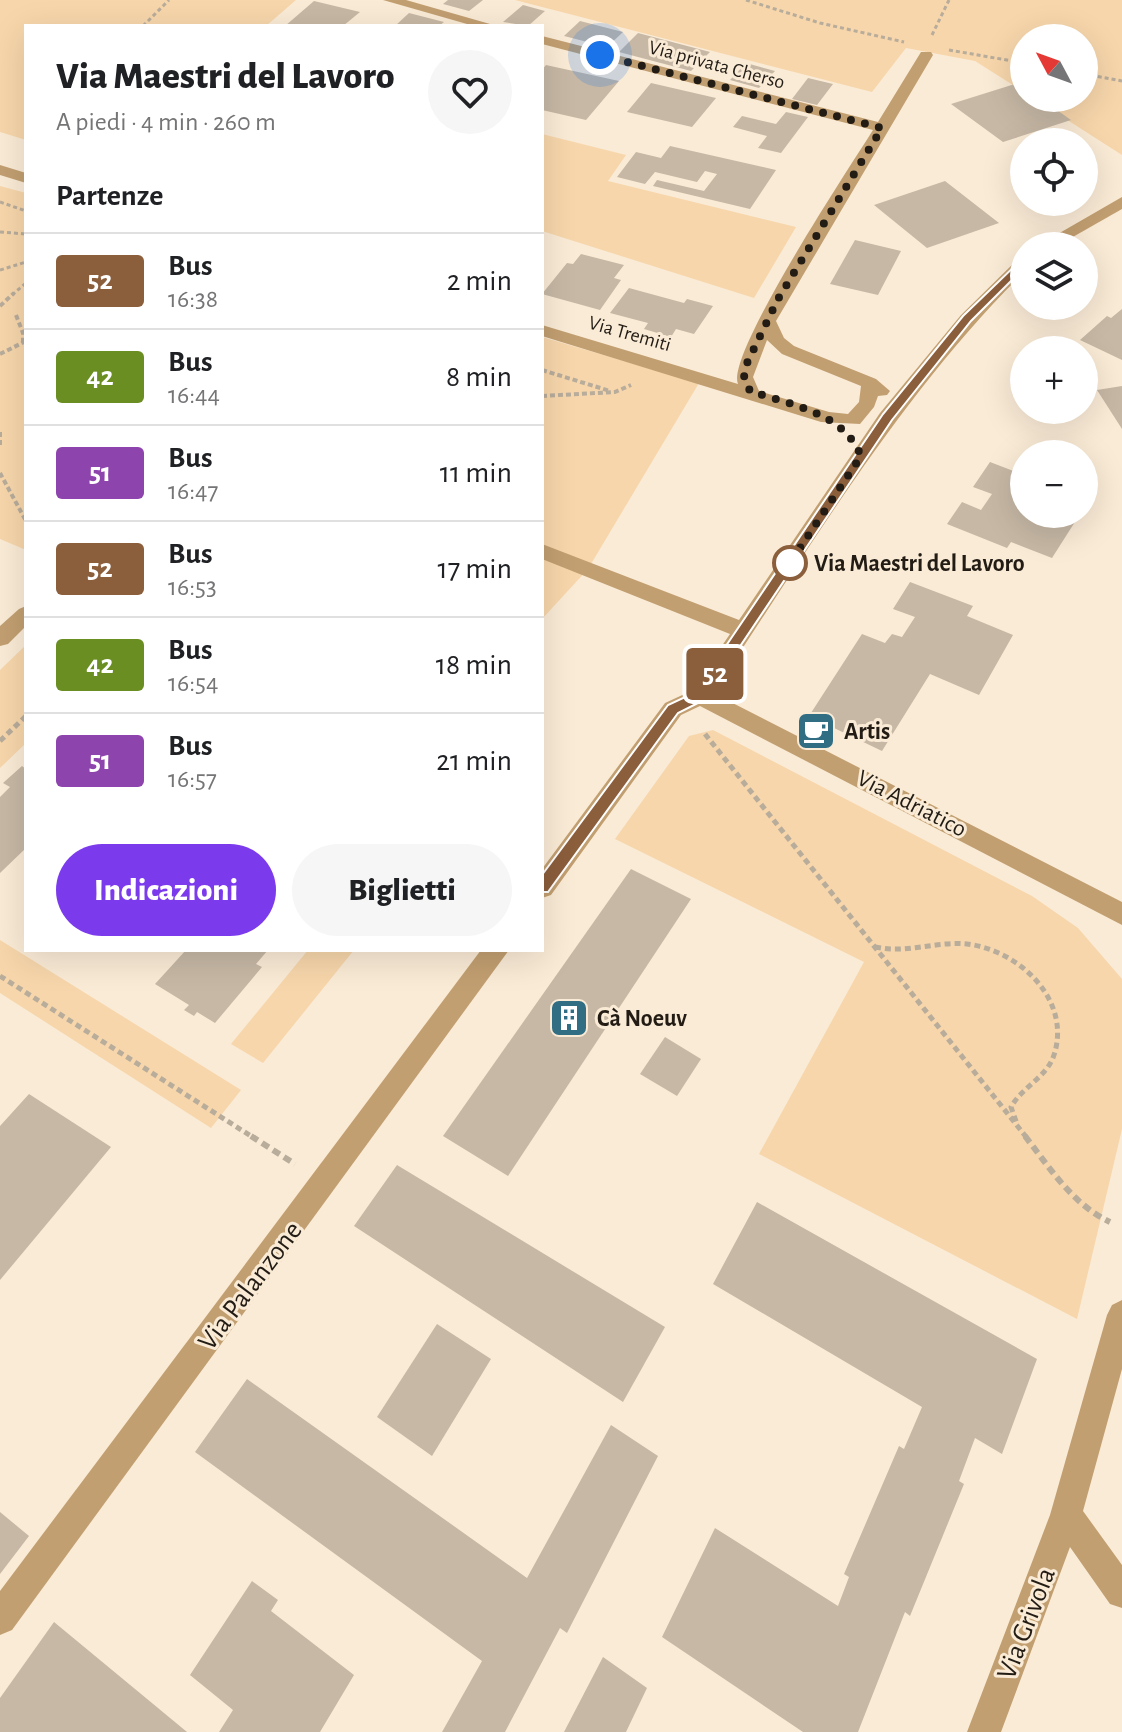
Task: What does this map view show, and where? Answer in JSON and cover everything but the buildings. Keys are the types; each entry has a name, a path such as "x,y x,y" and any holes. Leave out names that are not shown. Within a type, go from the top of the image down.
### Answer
{"street":[{"path":"390,0 482,24"},
{"name":"Via privata Cherso","path":"544,41 882,128"},
{"path":"870,383 868,403 853,420 828,418 750,391 744,377 747,363 778,299 926,55"},
{"path":"0,170 24,177"},
{"path":"1070,232 1122,202"},
{"path":"544,885 673,709 699,697 887,417 967,319 1010,277"},
{"path":"768,322 776,341 788,350 870,383 885,395 887,417"},
{"name":"Via Tremiti","path":"544,331 750,391"},
{"path":"706,378 747,363 771,348 788,350"},
{"path":"870,383 895,385 918,378"},
{"path":"828,418 850,434 861,456"},
{"path":"544,552 745,631"},
{"path":"0,638 24,616"},
{"name":"Via Adriatico","path":"699,697 760,725 1122,914"},
{"name":"Via Palanzone","path":"0,1618 495,952"},
{"path":"1122,1315 1066,1515 1122,1592"},
{"name":"Via Grivola","path":"984,1732 1066,1515"}],"path":[{"path":"145,24 169,0"},
{"path":"746,0 820,23 910,43"},
{"path":"934,28 949,0"},
{"path":"943,49 1010,61"},
{"path":"1098,77 1122,81"},
{"path":"0,202 24,210"},
{"path":"0,232 24,234"},
{"path":"0,270 24,263"},
{"path":"0,306 24,285"},
{"path":"0,354 24,342 16,315"},
{"path":"544,371 615,392"},
{"path":"544,396 615,392 640,381"},
{"path":"0,432 0,448"},
{"path":"0,473 24,517"},
{"path":"0,741 24,718"},
{"path":"697,724 1076,1200 1091,1213 1110,1222"},
{"path":"874,947 908,953 950,944 971,945 1011,960 1046,991 1054,1009 1057,1028 1055,1053 1047,1070 1015,1097 1011,1107 1018,1127"},
{"path":"0,976 309,1173"}],"shaded area":[{"path":"0,0 296,0 268,24 24,24 24,139 0,132"},
{"path":"515,0 1122,0 1122,155 1098,140 1098,128 1080,128 1055,112 1098,112 1098,24 1010,24 1010,83 975,61 906,48 872,92"},
{"path":"544,134 626,155 608,181 796,227 754,298 544,232"},
{"path":"0,186 24,192 24,549 0,539"},
{"path":"544,338 699,383 588,569 544,617"},
{"path":"24,647 24,745 0,768 0,670"},
{"path":"713,730 1032,896 1078,928 1122,979 1122,1129 1077,1319 759,1154 864,962 615,839 689,736"},
{"path":"0,940 241,1090 211,1128 0,993"},
{"path":"306,952 352,952 263,1063 231,1044"}],"bus line":[{"name":"52","path":"544,885 673,709 699,697 719,670 887,417 967,319 1010,274"}],"place":[{"name":"Via Maestri del Lavoro","path":"790,563"},
{"name":"Artis","path":"816,731"},
{"name":"Cà Noeuv","path":"569,1018"}],"route":[{"path":"600,55 882,128 778,299 747,363 744,377 750,391 828,418 850,434 861,456 790,563"}]}
